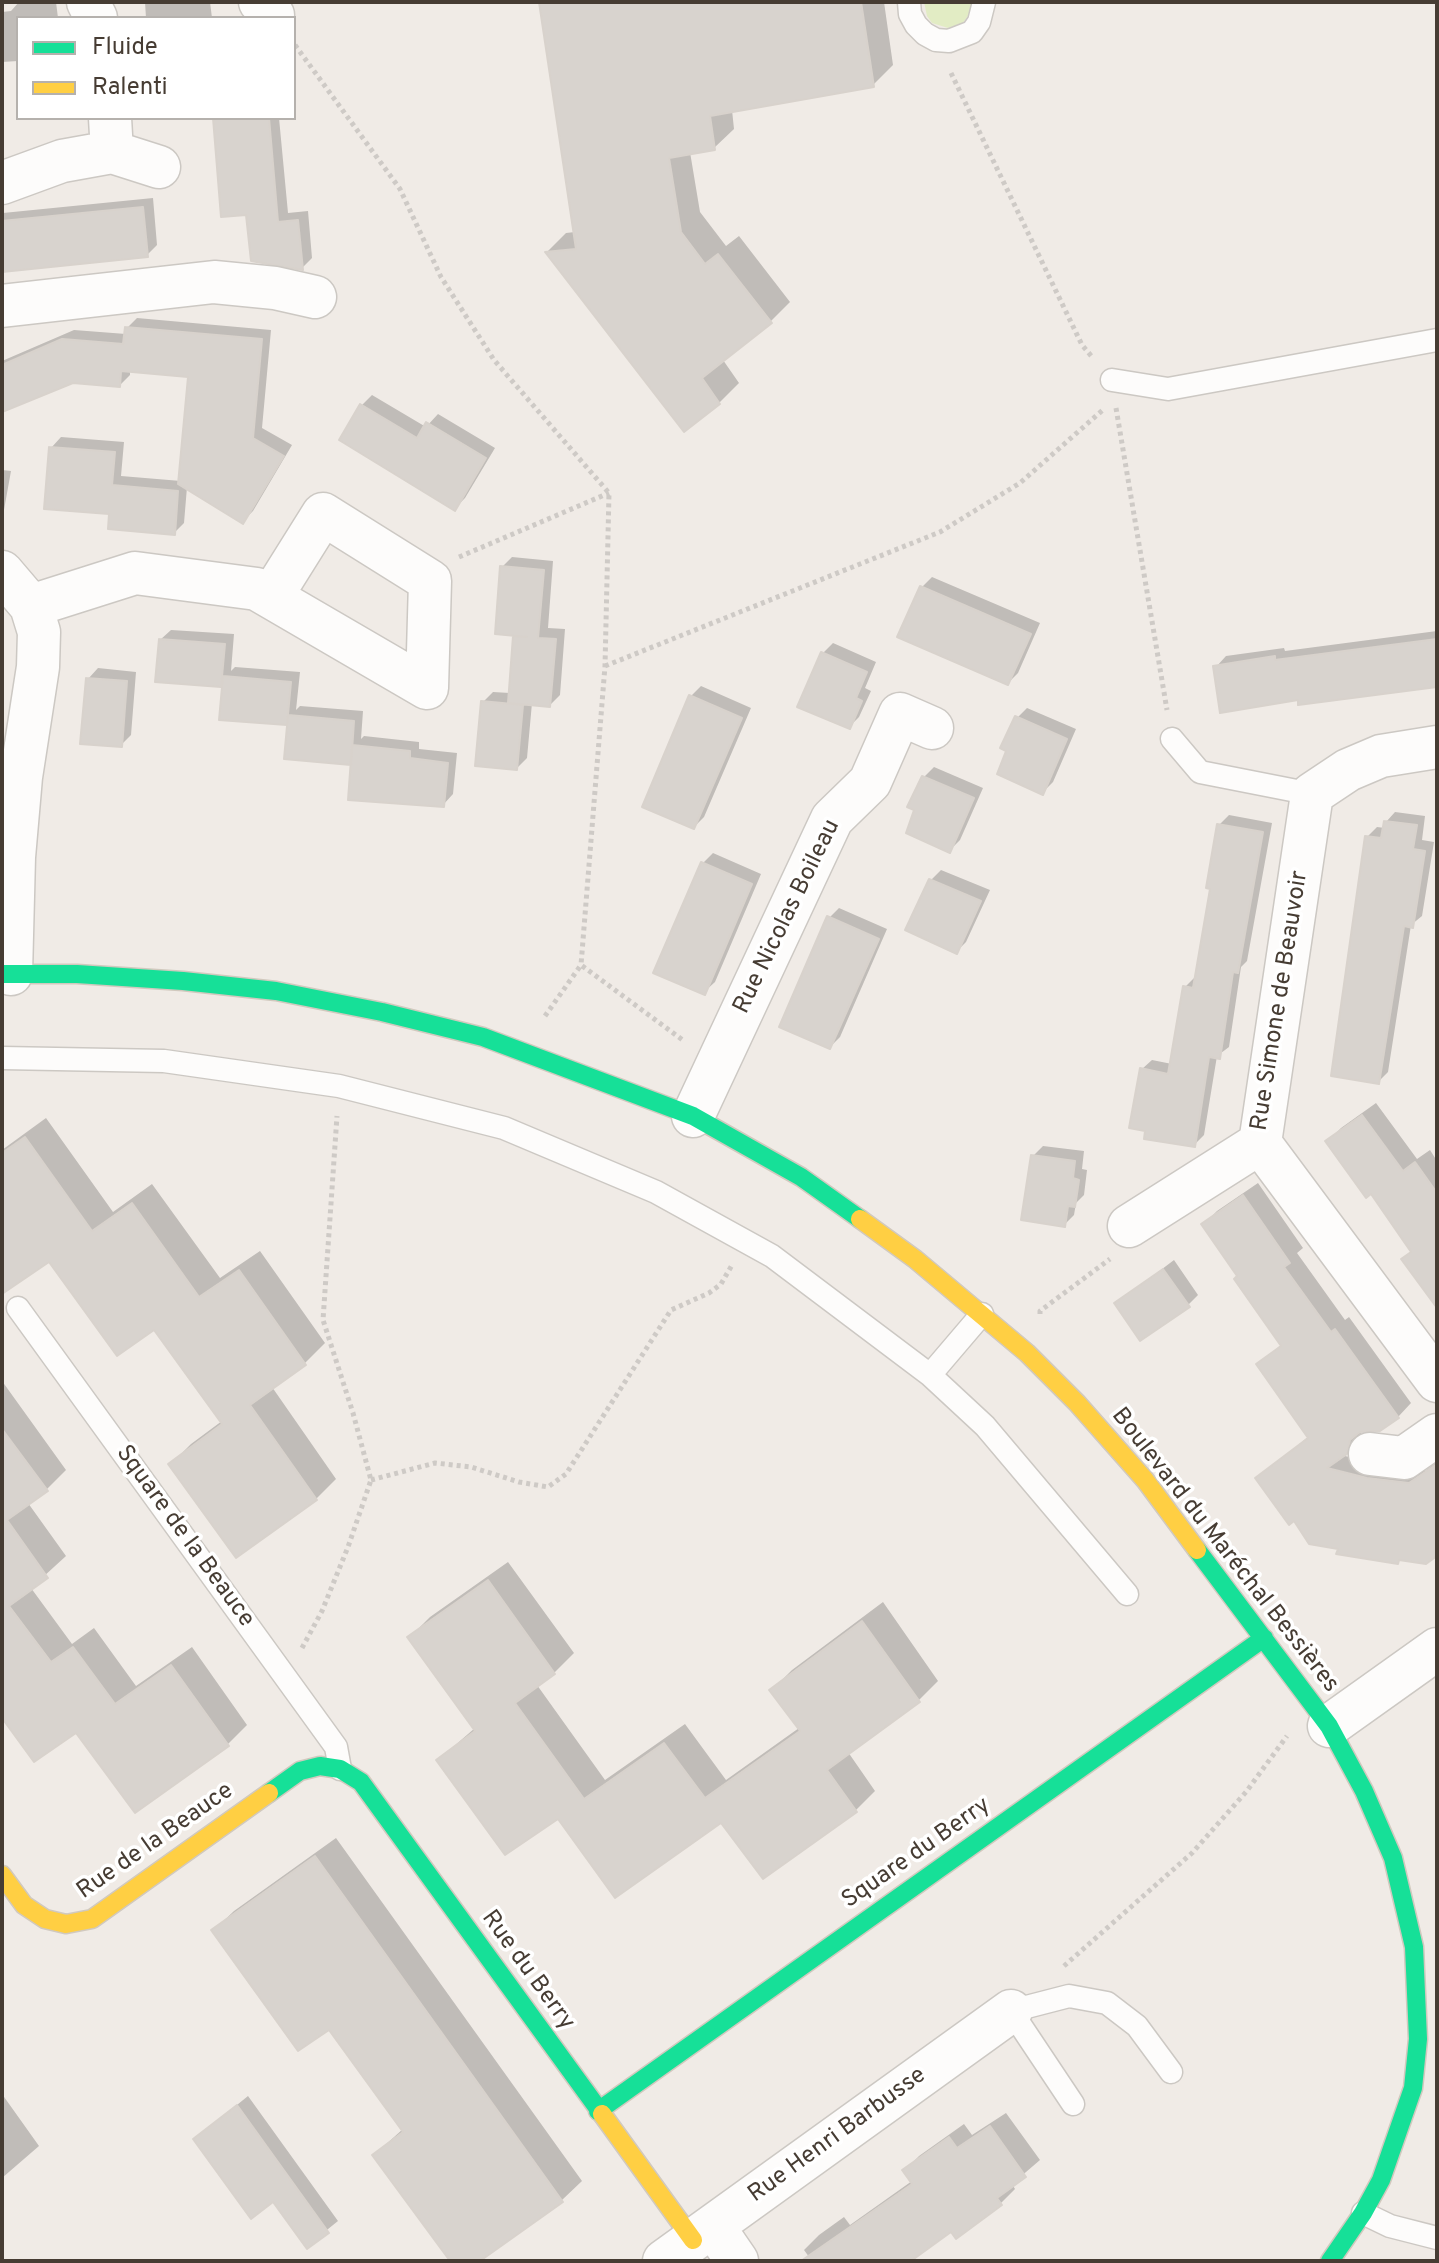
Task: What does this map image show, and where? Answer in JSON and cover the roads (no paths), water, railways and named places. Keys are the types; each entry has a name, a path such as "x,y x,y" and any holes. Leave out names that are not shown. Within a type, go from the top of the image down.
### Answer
{"street":[{"path":"2,183 62,161 111,135 159,167"},
{"path":"2,306 214,282 275,288 315,297"},
{"path":"31,606 135,573 257,589 427,688 430,581 323,514 271,597"},
{"path":"2,572 31,606 39,632 38,667 19,803 7,974"},
{"name":"Rue Nicolas Boileau","path":"693,1116 832,819 870,782 900,714 932,728"},
{"path":"1312,794 1348,770 1381,756 1437,747"},
{"name":"Rue Simone de Beauvoir","path":"1312,794 1260,1143 1437,1381"},
{"name":"Boulevard du Maréchal Bessières","path":"7,974 77,974 276,991 382,1012 483,1037 520,1050 693,1116 801,1177 861,1218 1027,1353 1077,1403 1145,1480 1264,1638 1312,1726 1364,1791 1393,1858 1414,1947 1418,2039 1413,2088 1397,2140 1363,2213 1330,2261"},
{"path":"1129,1226 1260,1143"},
{"path":"1370,1454 1404,1458 1437,1435"},
{"name":"Square du Berry","path":"598,2111 1264,1638"},
{"path":"1312,1726 1437,1649"},
{"name":"Rue de la Beauce","path":"9,1900 45,1919 66,1924 92,1919 300,1771 320,1766 340,1769"},
{"name":"Rue du Berry","path":"340,1769 361,1782 690,2243"},
{"name":"Rue Henri Barbusse","path":"690,2243 1011,2011"},
{"path":"690,2243 737,2261"}],"lane":[{"path":"909,2 910,14 925,34 936,40 949,41 972,32 979,22 984,2"},
{"path":"1113,390 1168,389 1437,340"},
{"path":"1172,739 1200,772 1312,794"},
{"path":"2,1058 164,1061 339,1086 504,1128 656,1192 772,1256 930,1375 985,1426 1127,1594"},
{"name":"Square de la Beauce","path":"18,1308 336,1747 340,1769"},
{"path":"930,1375 982,1314"},
{"path":"1073,2104 1011,2011 1069,1996 1107,2003 1137,2026 1171,2072"},
{"path":"1363,2213 1390,2226 1437,2238"}]}
